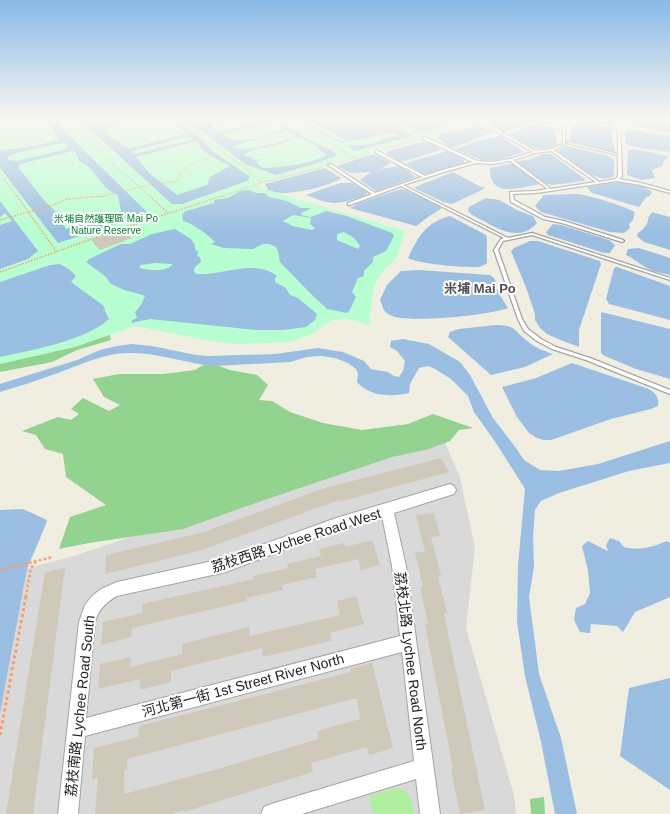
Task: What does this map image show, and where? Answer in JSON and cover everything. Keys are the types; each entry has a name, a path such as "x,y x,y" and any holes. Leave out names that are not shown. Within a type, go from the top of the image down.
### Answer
{"street":[{"name":"荔枝西路 Lychee Road West","path":"97,601 110,591 226,565 336,524 450,490"},
{"name":"荔枝北路 Lychee Road North","path":"387,509 399,566 430,814"},
{"name":"荔枝南路 Lychee Road South","path":"68,814 87,622 92,607 97,601"},
{"name":"河北第一街 1st Street River North","path":"77,729 409,642"},
{"path":"270,814 425,767"}],"lane":[{"path":"384,156 424,177"},
{"path":"464,156 476,162"},
{"path":"349,204 424,177 476,162 492,163 511,160 523,156"},
{"path":"561,156 598,182"},
{"path":"617,180 620,176 620,156"},
{"path":"511,160 550,189"},
{"path":"330,165 375,194"},
{"path":"622,241 563,222 544,218 512,201 511,193 617,180 641,184 670,192"},
{"path":"402,186 506,238"},
{"path":"670,280 532,234 506,238 502,240 496,250 520,319 526,330 539,340 554,348 588,359 670,392"}],"path":[{"path":"104,156 141,187 169,214"},
{"path":"0,220 52,205 67,199 94,198 141,187 172,183 177,181 179,173 183,169 204,159 221,156"},
{"path":"229,156 247,168 262,183"},
{"path":"352,156 356,158"},
{"path":"0,272 56,251 262,183 363,156"},
{"path":"0,172 56,251"},
{"path":"0,570 53,557"},
{"path":"0,735 31,568 36,561"}],"shaded area":[{"path":"444,441 460,477 475,548 466,628 514,795 516,814 0,814 0,575 74,556 305,478"}],"green space":[{"name":"米埔自然護理區 Mai Po Nature Reserve","path":"0,156 363,156 256,184 270,191 405,231 397,257 384,270 376,281 369,326 358,321 344,319 332,320 310,335 289,342 240,344 216,342 135,326 75,347 0,364"},
{"path":"108,328 111,340 77,350 52,362 0,372 0,353"},
{"path":"208,362 230,370 257,375 268,385 259,400 272,401 290,412 323,423 362,430 408,424 433,414 473,428 459,430 450,441 429,449 392,457 183,529 59,549 70,517 106,505 66,477 63,454 45,449 36,435 22,431 58,417 71,420 79,414 71,409 83,398 109,411 120,405 104,397 93,379 119,374 163,374 195,370"},
{"path":"396,788 405,790 408,793 414,814 373,814 369,796"},
{"path":"544,797 545,814 531,814 530,799"}],"water":[{"path":"0,156 10,156 7,158 8,160 17,161 38,156 53,156 20,164 18,167 43,199 58,214 66,229 121,211 118,195 106,188 89,167 79,161 77,156 90,156 147,212 138,217 58,243 0,168"},
{"path":"120,156 140,156 136,157 150,174 177,195 207,185 210,177 230,166 211,156 220,156 250,177 247,181 182,204 172,204"},
{"path":"234,156 252,157 253,160 262,159 256,162 263,168 305,163 324,156 335,156 311,165 276,175 245,164"},
{"path":"367,156 378,156 391,163 380,169 399,166 416,177 376,191 360,180 371,172 350,173 337,166"},
{"path":"391,156 421,156 401,162"},
{"path":"430,156 459,156 464,160 464,163 423,175 406,163"},
{"path":"472,156 511,156 498,160 483,161"},
{"path":"538,156 554,156 585,179 584,181 552,185 544,183 519,164 518,161 528,160"},
{"path":"564,156 608,156 614,160 614,176 600,178 586,172"},
{"path":"628,156 669,156 664,161 662,166 652,170 655,178 642,180 627,175"},
{"path":"514,164 540,184 515,189 500,188 491,178 490,168"},
{"path":"325,168 341,178 330,184 289,193 268,190 265,184"},
{"path":"453,172 481,187 485,187 482,190 452,204 443,202 416,189 415,187"},
{"path":"340,183 352,183 368,192 360,197 335,203 325,202 306,195"},
{"path":"612,183 633,184 648,189 652,192 650,196 646,197 639,207 592,193 587,187"},
{"path":"401,189 440,206 441,209 416,226 350,208 359,203"},
{"path":"249,190 256,193 265,193 269,197 287,201 301,208 311,208 301,215 311,217 326,211 347,216 392,233 394,236 386,251 373,257 373,262 364,271 364,276 358,278 352,292 356,297 347,313 327,309 280,262 276,247 269,244 263,244 253,249 224,248 211,244 215,242 205,233 183,221 182,214 186,211 214,203 214,200 228,198 240,191","holes":["293,215 311,218 310,224 315,228 312,230 293,226 283,221","344,232 354,238 360,246 358,249 337,240 337,234"]},
{"path":"578,194 607,201 635,212 633,220 629,224 630,228 624,233 610,232 541,212 535,206 544,195"},
{"path":"486,198 499,200 517,210 533,216 537,223 525,232 518,233 504,231 473,216 468,211 469,207"},
{"path":"0,201 38,251 28,259 0,269 0,225 12,221 5,213 0,217"},
{"path":"652,212 670,217 670,250 644,242 637,236 638,233 647,225 648,218"},
{"path":"450,216 486,235 487,263 483,266 464,267 432,264 408,258 415,243 429,226"},
{"path":"553,224 561,225 609,240 615,245 610,253 604,253 548,235 546,232"},
{"path":"175,229 191,239 195,245 195,249 198,252 197,256 200,257 201,262 195,267 194,271 196,274 217,273 248,268 258,268 268,271 277,276 275,278 275,282 286,288 290,295 298,298 317,314 315,320 306,327 283,330 257,330 150,319 131,323 132,320 137,318 135,312 141,305 145,296 124,290 111,284 105,276 86,262 89,259 121,244 130,244 152,234","holes":["155,263 173,264 162,270 140,268 140,265"]},
{"path":"530,241 538,241 600,261 601,264 579,330 579,347 547,334 540,328 535,320 535,314 527,290 511,251 514,248"},
{"path":"639,248 670,258 670,275 648,269 626,255 628,249"},
{"path":"60,264 69,269 76,276 71,282 104,306 109,319 99,327 58,344 0,357 0,282 50,265"},
{"path":"617,267 670,286 670,320 609,304 606,299 614,268"},
{"path":"419,270 490,275 495,279 498,292 508,308 467,316 430,319 399,318 388,314 380,300 387,285 401,271"},
{"path":"601,312 670,329 670,379 636,369 601,353"},
{"path":"503,325 512,328 533,345 541,350 553,354 525,367 491,375 448,337 450,332 459,329"},
{"path":"403,339 429,344 460,362 470,375 493,418 524,460 540,470 559,471 598,464 670,441 670,463 629,471 559,493 541,501 535,510 533,536 534,567 529,597 539,674 561,738 577,814 555,814 541,742 525,676 517,622 518,565 525,489 496,443 474,412 468,396 451,379 428,366 419,368 410,384 409,393 381,395 368,391 362,387 357,382 358,374 356,369 348,363 335,358 321,356 307,357 290,362 216,366 150,354 128,353 101,357 0,392 0,384 77,360 100,350 132,344 208,356 275,354 318,348 343,352 364,361 371,369 388,372 399,377 403,371 405,361 397,351 390,347 391,341"},
{"path":"572,363 649,389 654,392 658,400 658,406 611,419 551,440 537,438 529,433 517,417 502,387 536,378"},
{"path":"23,509 47,520 27,569 0,713 0,510"},
{"path":"610,538 619,541 624,547 635,549 646,548 667,541 670,543 670,597 635,612 623,632 617,626 591,624 590,633 580,632 574,620 576,608 585,604 590,593 588,571 582,546 588,541 608,551 606,545"},
{"path":"670,678 670,790 620,756 629,688"}],"building":[{"path":"122,229 132,238 100,250 91,240"},
{"path":"441,458 449,472 339,502 339,500 202,550 105,574 106,555 209,531 325,488"},
{"path":"434,513 440,536 431,537 441,576 438,577 447,613 444,614 485,810 460,814 451,769 453,768 425,624 428,624 420,587 423,587 415,552 425,552 416,515"},
{"path":"372,540 380,565 361,570 358,559 315,569 317,577 282,585 283,590 246,598 247,601 132,628 131,637 101,645 103,622 142,613 142,604 254,579 253,576 288,568 287,564 321,556 319,549 344,543 345,547"},
{"path":"65,568 33,814 6,814 45,572"},
{"path":"356,596 364,624 330,633 331,641 263,657 262,648 171,671 171,682 140,690 140,679 98,689 100,664 131,657 130,667 182,654 182,644 249,627 250,636 340,615 337,601"},
{"path":"372,663 393,748 369,755 367,747 311,763 313,772 184,812 184,810 171,814 95,814 98,778 92,779 94,748 138,737 139,726 351,672 350,669","holes":["357,698 360,719 317,731 318,739 218,769 124,794 124,770 127,770 127,759"]}],"district":[{"name":"米埔 Mai Po","path":"480,288"}]}
